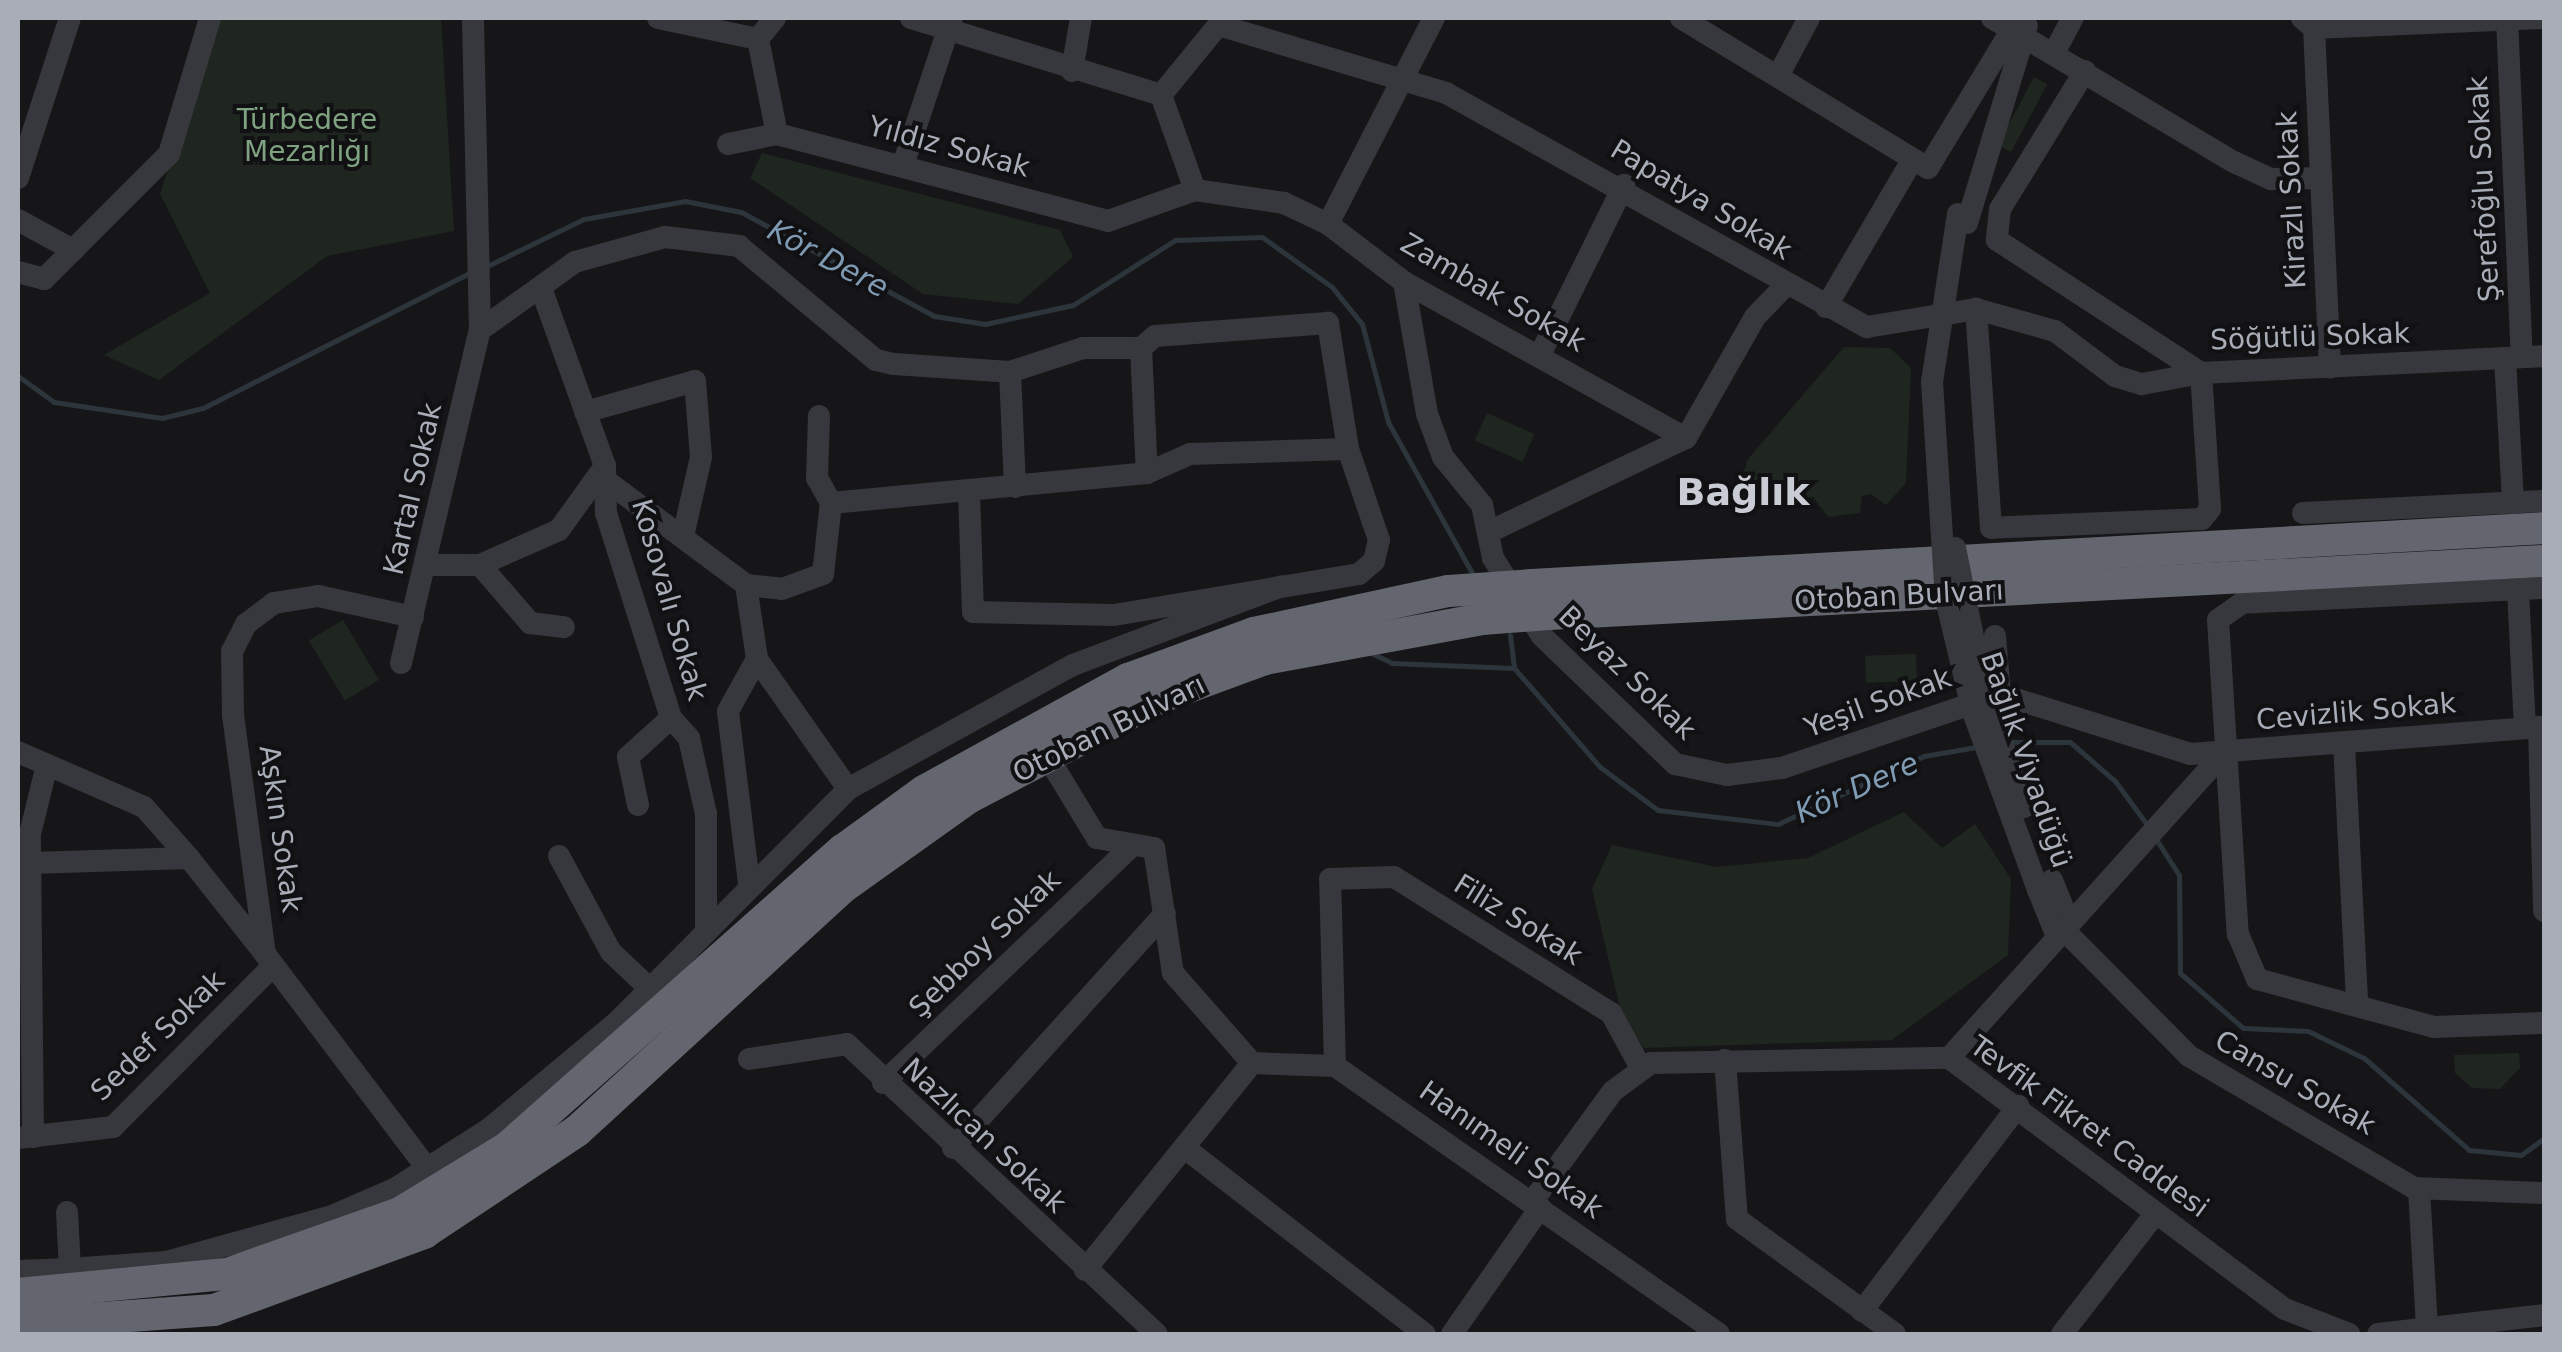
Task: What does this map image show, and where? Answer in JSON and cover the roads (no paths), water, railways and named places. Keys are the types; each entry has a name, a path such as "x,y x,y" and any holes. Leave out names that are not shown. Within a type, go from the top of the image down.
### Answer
{"highway":[{"name":"Otoban Bulvarı","path":"18,1294 227,1274 400,1213 508,1147 843,850 940,781 1128,680 1254,633 1449,591 2544,528"},
{"name":"Otoban Bulvarı","path":"18,1324 214,1310 424,1233 577,1131 842,888 968,798 1160,698 1264,659 1482,619 2544,561"}],"street":[{"path":"18,178 70,18"},
{"path":"18,272 44,280 169,154 210,18"},
{"name":"Kartal Sokak","path":"401,662 428,565 480,318 473,18"},
{"path":"658,18 758,39"},
{"path":"758,39 775,18"},
{"path":"911,18 949,23 1072,71 1161,94"},
{"path":"1072,71 1082,18"},
{"path":"1328,224 1434,18"},
{"path":"1681,18 1919,166"},
{"path":"1778,76 1809,18"},
{"path":"2054,53 2074,18"},
{"path":"2308,23 2544,18"},
{"name":"Şerefoğlu Sokak","path":"2513,19 2524,357 2513,503"},
{"path":"1195,190 1161,116 1161,94 1225,22"},
{"name":"Papatya Sokak","path":"1225,22 1402,80 1624,185 1784,286 1867,327 1976,309 2055,331 2114,376 2142,384 2202,373"},
{"path":"903,165 949,23"},
{"name":"Kirazlı Sokak","path":"2308,23 2321,178 2330,368"},
{"path":"1826,307 2017,24 2054,53 2234,162 2271,178 2321,178"},
{"name":"Bağlık Viyadüğü","path":"2017,24 1963,218 1932,382 1946,599 1973,712 2062,927"},
{"path":"728,144 778,134 758,39"},
{"name":"Söğütlü Sokak","path":"2085,71 2000,209 1997,240 2202,373 2524,357"},
{"name":"Yıldız Sokak","path":"778,134 1108,221 1195,190"},
{"path":"1540,354 1624,185"},
{"name":"Zambak Sokak","path":"1195,190 1284,203 1328,224 1404,282 1686,438"},
{"path":"18,220 73,250"},
{"path":"480,318 542,292 575,262 622,242 696,239 764,261 876,360 1010,372 1083,348 1141,348 1154,336 1328,323 1348,450 1379,540 1374,561 1359,574 1114,615 973,612 969,492"},
{"path":"1404,282 1427,414 1443,457 1493,530 1686,438 1755,317 1784,286"},
{"name":"Kosovalı Sokak","path":"542,292 607,474 606,513 671,718 689,738 706,814 706,928"},
{"path":"1976,309 1991,528 2202,519 2210,509 2202,373"},
{"path":"1141,348 1147,473"},
{"path":"1010,372 1015,487"},
{"path":"586,412 695,381 699,428"},
{"path":"684,532 699,428 712,390"},
{"path":"428,565 480,566 558,530 607,474 746,585 782,589 824,574 831,503 818,478 819,416"},
{"path":"831,503 1147,473 1190,454 1348,450"},
{"path":"2303,513 2544,501"},
{"name":"Beyaz Sokak","path":"1493,530 1492,558 1542,636 1675,764 1727,775 1782,768"},
{"path":"480,566 511,610 530,623 564,627"},
{"path":"746,585 757,659 848,788"},
{"path":"18,1271 166,1262 332,1216 427,1168 488,1129 648,986 848,788 1073,665 1282,586"},
{"path":"2544,588 2242,603 2218,620 2238,934 2256,980 2357,1000 2434,1027 2544,1023"},
{"path":"2518,590 2536,727 2544,911"},
{"name":"Aşkın Sokak","path":"269,960 233,715 238,636 274,603 298,597 412,617"},
{"path":"1995,636 2000,694 2149,744 2224,753"},
{"path":"749,883 728,711 757,659"},
{"name":"Yeşil Sokak","path":"1782,768 2000,694"},
{"path":"638,805 628,757 671,718"},
{"name":"Cevizlik Sokak","path":"1949,1058 2062,927 2187,802 2224,753 2536,727"},
{"path":"2344,744 2357,1000"},
{"path":"18,752 154,813 427,1168"},
{"path":"26,1138 23,938 31,863 26,801 47,765"},
{"path":"1055,769 1098,838 1129,848 1154,848 1173,973 1252,1063 1335,1066"},
{"name":"Şebboy Sokak","path":"883,1083 1129,848"},
{"path":"559,856 611,952 648,986"},
{"path":"31,863 189,858"},
{"name":"Filiz Sokak","path":"1335,1066 1330,879 1394,877 1611,1013 1641,1068"},
{"path":"954,1148 1165,913"},
{"name":"Cansu Sokak","path":"2062,927 2188,1056 2420,1188 2544,1194"},
{"name":"Sedef Sokak","path":"26,1138 113,1127 269,960"},
{"name":"Nazlıcan Sokak","path":"749,1059 847,1044 883,1083 1157,1334"},
{"name":"Tevfik Fikret Caddesi","path":"1641,1068 1725,1060 1949,1058 2285,1310 2349,1334"},
{"path":"1725,1060 1738,1219 1895,1334"},
{"path":"1086,1270 1190,1152 1252,1063"},
{"name":"Hanımeli Sokak","path":"1335,1066 1718,1334"},
{"path":"1452,1334 1536,1205 1641,1068"},
{"path":"1862,1311 2018,1106"},
{"path":"1190,1152 1425,1334"},
{"path":"2420,1188 2439,1329"},
{"path":"67,1212 70,1269"},
{"path":"2062,1334 2156,1213"},
{"path":"2378,1334 2544,1315"}],"waterway":[{"name":"Kör Dere","path":"483,268 584,219 685,201 741,212 934,316 985,324 1073,305 1175,240 1262,237 1332,287 1362,324 1388,422 1472,573"},
{"name":"Kör Dere","path":"18,376 54,402 162,418 203,408 473,271"},
{"name":"Kör Dere","path":"1510,635 1514,668 1600,767 1658,810 1778,824 1924,756 1976,747"},
{"path":"1371,653 1392,663 1514,668"},
{"name":"Kör Dere","path":"2007,742 2070,742 2115,781 2148,826"},
{"name":"Kör Dere","path":"2156,839 2179,875 2180,973 2243,1028 2308,1031 2364,1058 2469,1150 2521,1155 2544,1138"}],"district":[{"name":"Bağlık","path":"1743,493"}],"park label":[{"name":"Türbedere Mezarlığı","path":"307,136"}]}
